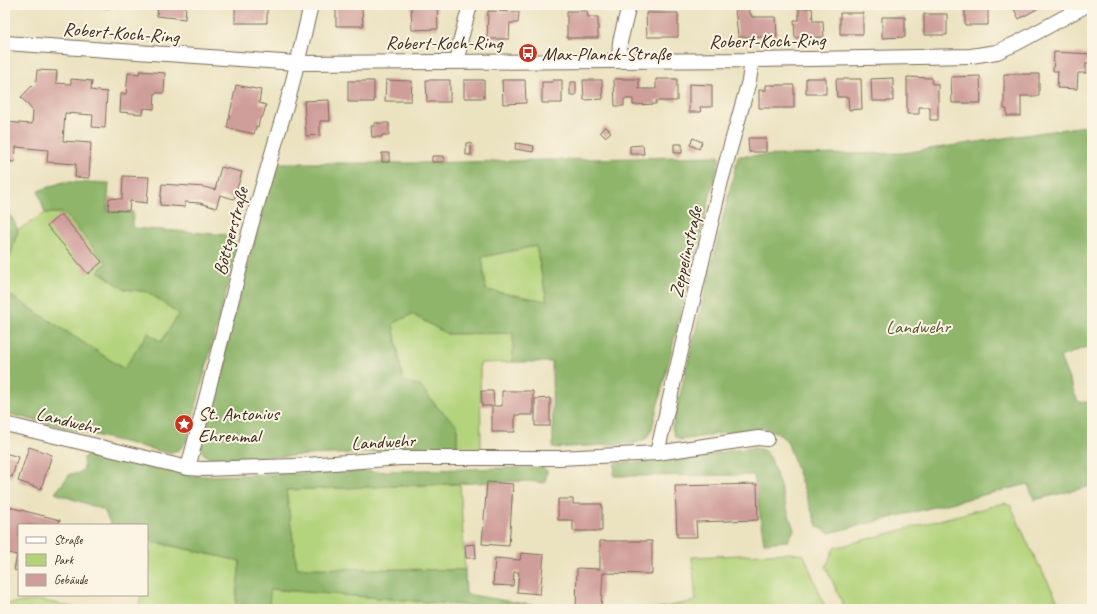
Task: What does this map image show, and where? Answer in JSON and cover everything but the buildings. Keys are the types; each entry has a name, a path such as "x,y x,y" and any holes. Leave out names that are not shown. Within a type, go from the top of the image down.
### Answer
{"street":[{"name":"Böttgerstraße","path":"188,468 250,229 291,89 311,5"},
{"path":"458,61 460,42 470,5"},
{"path":"619,60 620,42 629,5"},
{"name":"Robert-Koch-Ring","path":"5,43 296,63 752,60 971,56 997,52 1017,44 1087,5"},
{"name":"Zeppelinstraße","path":"657,453 721,181 749,80 752,60"},
{"name":"Landwehr","path":"5,424 188,468 203,469 293,466 401,458 560,458 657,453 758,438 767,439"}],"green space":[{"name":"Landwehr","path":"1092,125 1092,345 1060,357 1078,402 1092,402 1092,486 1034,500 1028,484 829,533 817,526 787,441 776,432 769,429 755,428 681,440 675,437 672,428 738,156 903,153"},
{"path":"720,156 652,428 647,438 636,443 553,448 552,362 513,362 513,333 447,334 412,314 393,324 403,381 420,386 438,408 457,425 457,449 210,459 203,453 200,444 275,163 421,163","holes":["536,246 547,301 486,290 482,257"]},
{"path":"63,182 109,183 107,211 133,212 133,228 229,235 238,246 187,440 179,450 168,453 5,413 5,292 124,369 148,333 161,342 179,314 148,292 124,289 98,271 107,263 64,213 45,213 38,191"},
{"path":"5,212 12,218 18,230 5,273"},
{"path":"45,213 64,213 107,263 98,271 124,289 148,292 180,313 161,342 148,333 124,369 5,292 5,273 18,230"},
{"path":"536,246 547,302 486,290 482,257"},
{"path":"412,314 447,334 514,333 513,362 480,363 481,449 457,449 457,425 438,408 420,386 403,381 393,324"},
{"path":"751,448 763,450 771,459 794,530 788,541 764,543 754,475 614,476 615,463 654,462"},
{"path":"91,454 187,475 202,476 542,467 547,471 545,483 527,481 286,490 297,568 465,570 466,594 555,609 513,609 270,589 269,609 235,609 240,561 148,540 148,524 111,524 104,510 55,493 70,474 79,473 84,469 83,458"},
{"path":"460,484 465,570 297,568 286,490"},
{"path":"1004,503 1011,506 1030,548 1062,609 845,609 826,567 834,548"},
{"path":"153,542 240,561 235,609 138,609 141,596 148,596 148,564"},
{"path":"791,553 804,555 826,609 655,609 696,601 692,557"},
{"path":"270,589 513,609 269,609"},
{"path":"42,600 79,609 5,609 5,604"}],"place":[{"name":"Max-Planck-Straße","path":"528,53"},
{"name":"St. Antonius Ehrenmal","path":"184,424"}]}
